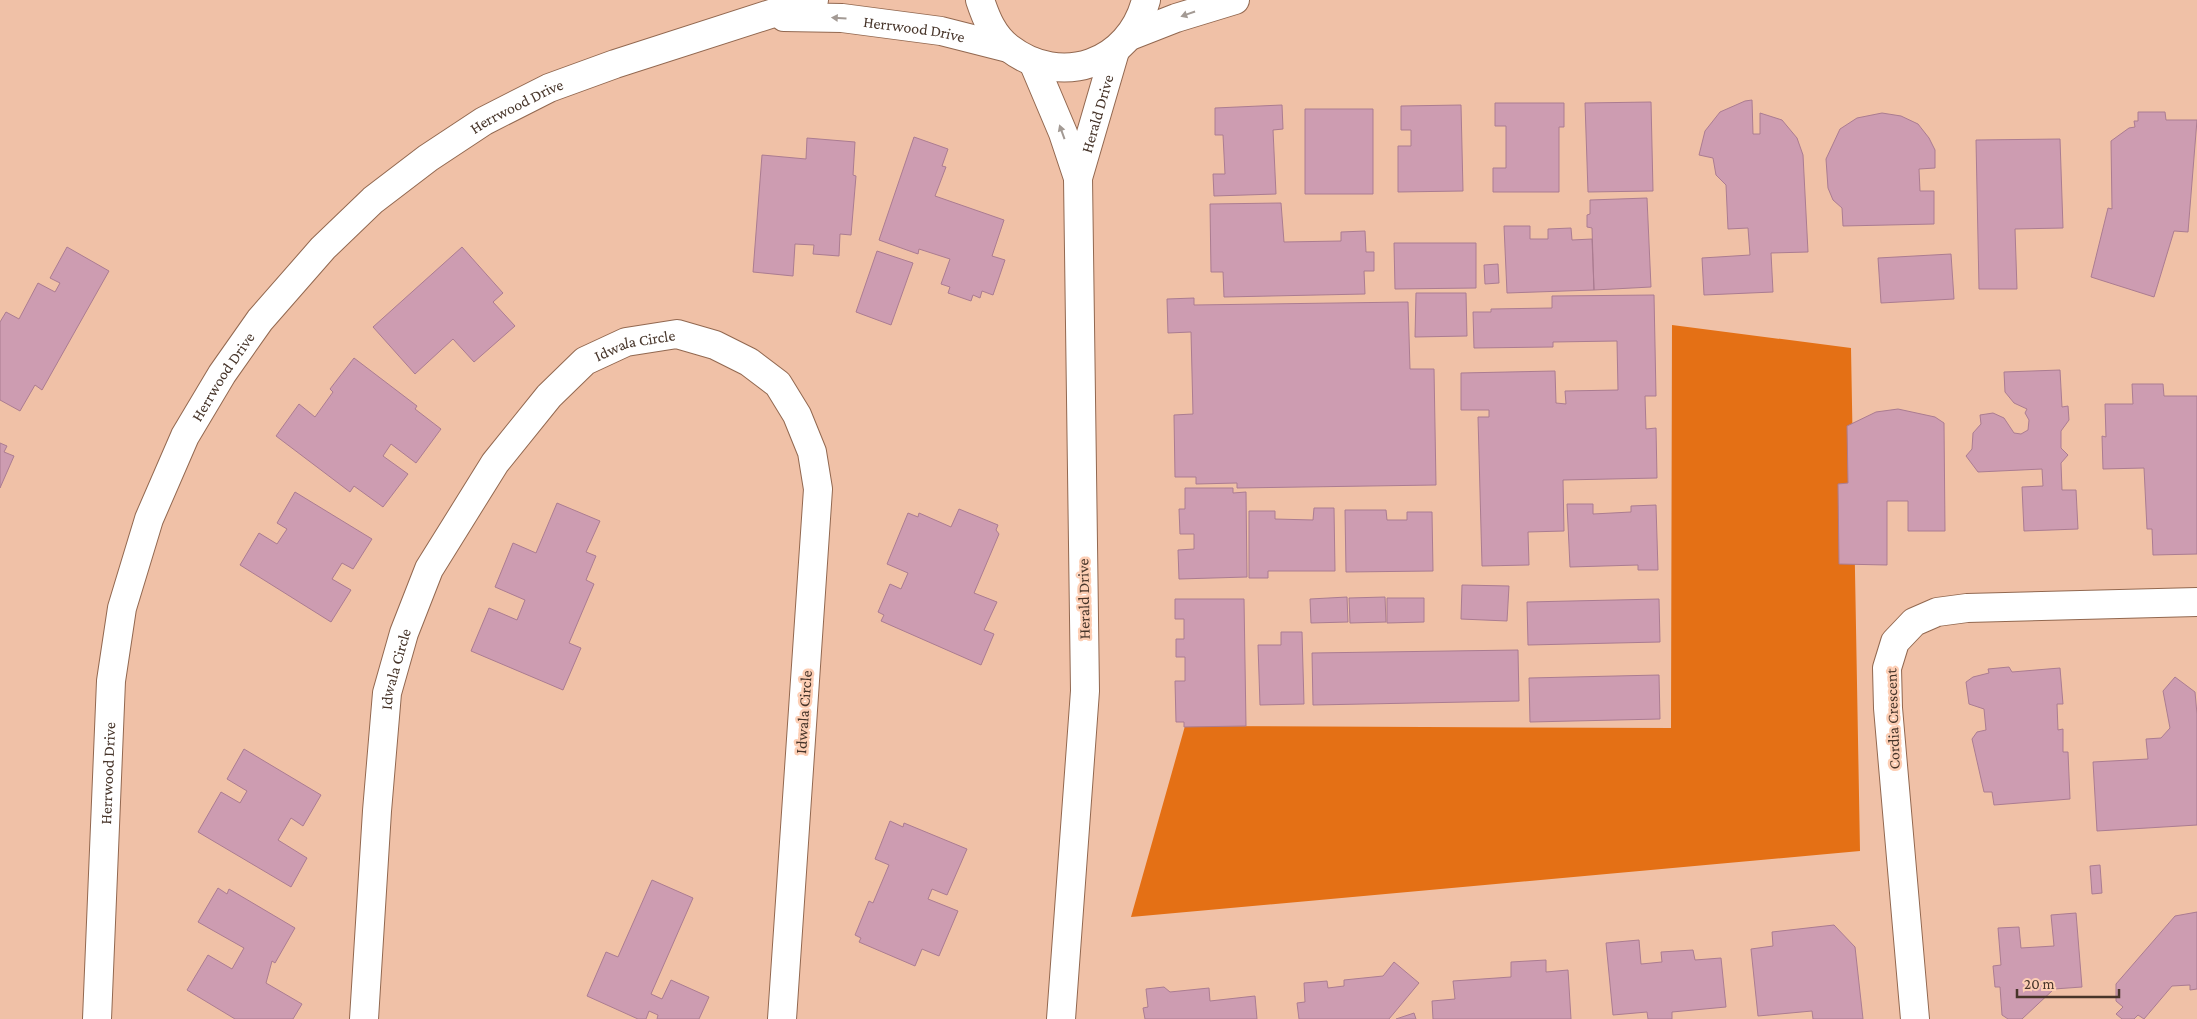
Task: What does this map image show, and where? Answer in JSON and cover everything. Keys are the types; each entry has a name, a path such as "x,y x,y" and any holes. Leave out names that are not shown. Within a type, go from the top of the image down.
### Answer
{"street":[{"name":"Herrwood Drive","path":"97,1019 111,681 122,608 149,519 185,436 222,374 260,320 323,248 373,200 484,121 549,88 615,64 814,0"},
{"path":"980,0 989,26 1008,48 1033,62 1061,68 1090,64 1123,44 1176,18 1235,0"},
{"name":"Herald Drive","path":"1078,178 1123,44 1143,15 1146,0"},
{"name":"Herrwood Drive","path":"761,17 842,18 941,31 1008,48"},
{"name":"Herald Drive","path":"1033,62 1063,132 1078,178 1085,691 1061,1019"},
{"name":"Idwala Circle","path":"364,1019 377,811 387,694 404,633 429,568 495,462 549,396 585,361 626,342 677,334 715,345 749,362 778,384 797,415 812,452 818,490 782,1019"},
{"name":"Cordia Crescent","path":"1915,1019 1888,708 1887,668 1895,642 1914,622 1937,612 1967,608 2197,602"}],"shaded area":[{"path":"1672,325 1851,348 1860,851 1131,917 1185,726 1671,728"}],"building":[{"path":"1752,100 1753,134 1760,134 1760,113 1782,120 1797,138 1803,155 1808,252 1771,253 1773,292 1704,295 1702,258 1750,255 1748,228 1728,229 1726,185 1716,175 1713,158 1699,155 1705,131 1720,112 1745,101"},
{"path":"1651,102 1653,191 1588,192 1585,103"},
{"path":"1495,103 1564,103 1564,127 1559,127 1559,192 1493,192 1493,168 1506,168 1506,126 1495,126"},
{"path":"1282,105 1283,129 1273,130 1276,194 1214,196 1213,174 1225,174 1223,135 1215,135 1215,108"},
{"path":"1461,105 1463,191 1398,192 1398,146 1411,146 1411,130 1401,130 1401,106"},
{"path":"1305,109 1373,109 1373,194 1305,194"},
{"path":"2138,112 2165,112 2166,120 2197,120 2188,232 2174,231 2154,297 2091,277 2108,208 2112,209 2111,141 2129,128 2135,127 2134,121 2138,121"},
{"path":"1882,113 1901,116 1918,124 1929,138 1935,150 1935,168 1919,169 1920,191 1934,191 1934,224 1843,226 1842,208 1833,200 1828,188 1826,159 1840,129 1857,118"},
{"path":"914,137 948,149 942,166 946,167 935,196 1004,220 992,256 1005,260 993,295 982,291 980,298 973,295 971,301 948,293 950,287 941,284 950,259 919,249 918,254 879,240"},
{"path":"807,138 855,142 853,175 856,176 851,235 840,234 839,256 813,254 814,245 795,244 793,276 753,272 762,155 806,159"},
{"path":"2060,139 2063,228 2015,229 2017,289 1979,289 1976,140"},
{"path":"1647,198 1651,287 1594,290 1592,228 1587,227 1587,215 1590,214 1590,200"},
{"path":"1281,203 1284,242 1341,241 1341,232 1365,231 1366,252 1374,252 1374,271 1364,271 1365,294 1224,297 1223,272 1211,272 1210,204"},
{"path":"1504,226 1530,226 1530,239 1548,239 1548,229 1571,228 1572,240 1592,239 1594,290 1507,293"},
{"path":"1394,243 1476,243 1476,288 1395,289"},
{"path":"67,247 109,271 42,390 35,385 20,411 0,400 0,322 6,312 19,319 38,283 55,292 60,283 50,278"},
{"path":"462,247 503,293 493,302 515,326 474,362 453,339 415,374 373,327"},
{"path":"877,251 913,263 891,325 856,312"},
{"path":"1951,254 1954,299 1881,303 1878,258"},
{"path":"1498,264 1499,283 1485,284 1484,265"},
{"path":"1416,293 1466,293 1467,336 1415,337"},
{"path":"1654,295 1656,396 1645,396 1646,429 1656,428 1657,478 1563,480 1564,531 1528,532 1529,565 1482,566 1478,417 1489,417 1489,410 1461,410 1461,373 1555,371 1556,403 1566,404 1565,391 1618,390 1617,341 1553,342 1553,347 1474,348 1473,312 1491,312 1491,309 1552,308 1552,296"},
{"path":"1194,298 1194,305 1408,302 1410,369 1434,369 1436,485 1237,488 1237,483 1196,484 1196,477 1175,477 1174,415 1193,414 1191,332 1168,333 1167,299"},
{"path":"354,358 417,406 415,409 441,429 416,463 391,444 383,456 408,474 383,507 354,486 350,492 276,436 299,404 315,417 333,392 330,389"},
{"path":"2060,370 2062,407 2068,406 2069,420 2061,431 2061,448 2068,455 2061,463 2062,490 2076,490 2078,529 2024,531 2022,487 2043,486 2042,469 1978,472 1966,456 1972,449 1973,433 1981,424 1980,415 1993,413 2004,418 2014,433 2021,434 2028,430 2029,420 2025,413 2027,409 2014,403 2005,392 2004,372"},
{"path":"2132,384 2163,384 2164,396 2197,396 2197,554 2153,555 2152,529 2147,529 2144,468 2103,469 2102,436 2106,437 2105,404 2133,404"},
{"path":"1898,409 1935,417 1944,423 1945,531 1908,531 1908,501 1887,501 1887,565 1839,564 1838,484 1848,483 1847,426 1876,412"},
{"path":"0,443 7,446 4,452 14,456 0,488"},
{"path":"1185,488 1233,488 1233,493 1246,492 1247,577 1179,579 1178,550 1194,549 1194,534 1180,534 1179,509 1185,509"},
{"path":"295,492 372,539 353,569 342,563 332,579 351,590 331,622 240,565 259,533 277,544 287,529 277,523"},
{"path":"557,503 600,521 586,552 596,556 586,580 594,584 569,643 581,648 563,690 471,651 489,608 517,620 525,600 495,587 513,543 536,553"},
{"path":"1567,504 1593,504 1593,514 1631,512 1631,506 1656,505 1658,570 1638,570 1638,565 1570,567"},
{"path":"1314,508 1334,508 1335,571 1268,571 1268,578 1249,578 1249,511 1275,511 1275,519 1313,520"},
{"path":"959,509 998,525 996,530 999,534 974,593 997,602 984,630 994,634 981,665 881,621 884,615 878,612 890,584 901,589 908,573 887,564 908,513 918,517 919,513 951,527"},
{"path":"1345,510 1386,510 1387,520 1407,520 1407,512 1432,512 1433,571 1346,572"},
{"path":"1462,585 1509,586 1507,621 1461,619"},
{"path":"1347,597 1348,622 1311,623 1310,599"},
{"path":"1385,597 1386,622 1350,623 1349,598"},
{"path":"1387,598 1424,598 1424,622 1387,623"},
{"path":"1175,599 1244,599 1246,726 1184,727 1184,722 1176,722 1175,681 1185,681 1185,657 1176,657 1176,639 1184,639 1184,619 1175,619"},
{"path":"1659,599 1660,642 1528,645 1527,602"},
{"path":"1281,632 1302,632 1304,704 1260,705 1258,645 1281,645"},
{"path":"1518,650 1519,701 1313,705 1312,653"},
{"path":"2009,667 2012,672 2060,668 2063,704 2057,704 2058,730 2063,729 2063,752 2068,752 2070,799 1994,805 1992,792 1984,792 1972,739 1977,732 1986,730 1984,709 1969,704 1966,682 1973,677 1989,673 1988,669"},
{"path":"1659,675 1660,719 1530,722 1529,678"},
{"path":"2175,677 2195,692 2197,714 2197,825 2097,831 2093,762 2148,759 2146,739 2161,738 2170,728 2163,691"},
{"path":"244,749 321,795 303,826 291,818 278,840 307,858 291,887 198,832 221,792 240,803 247,791 227,779"},
{"path":"890,821 903,827 904,823 967,849 947,895 932,889 928,899 958,911 939,956 922,949 915,966 859,942 861,938 855,935 869,901 873,903 889,865 875,859"},
{"path":"2100,865 2102,893 2092,894 2090,866"},
{"path":"652,880 693,898 651,994 662,999 671,980 709,997 699,1019 657,1019 658,1015 649,1011 646,1019 638,1019 587,996 606,952 618,957"},
{"path":"218,888 227,894 229,889 295,928 275,963 272,961 266,983 302,1004 293,1019 235,1019 187,990 208,955 232,969 244,948 198,922"},
{"path":"2197,912 2197,989 2190,990 2190,985 2172,986 2144,1019 2138,1015 2134,1019 2122,1019 2116,1014 2123,1007 2116,1001 2116,984 2175,916"},
{"path":"2076,913 2082,987 2054,989 2022,1019 2008,1019 2002,1015 2000,987 1995,987 1993,966 2001,965 1998,928 2019,927 2021,948 2054,946 2051,915"},
{"path":"1834,925 1855,947 1863,1019 1813,1019 1812,1011 1758,1016 1751,949 1773,946 1772,932"},
{"path":"1639,940 1641,964 1662,962 1661,952 1693,950 1695,960 1721,958 1726,1007 1672,1012 1672,1019 1648,1019 1647,1012 1613,1015 1606,943"},
{"path":"1546,960 1546,972 1568,970 1571,1019 1433,1019 1432,1001 1455,999 1453,981 1511,977 1511,962"},
{"path":"1394,962 1419,983 1389,1019 1299,1019 1297,1003 1305,1002 1304,983 1327,981 1328,988 1344,986 1344,980 1383,976"},
{"path":"1164,987 1170,992 1209,988 1210,1001 1255,996 1257,1019 1145,1019 1143,1008 1148,1007 1146,989"},
{"path":"1414,1013 1416,1019 1396,1019"}]}
